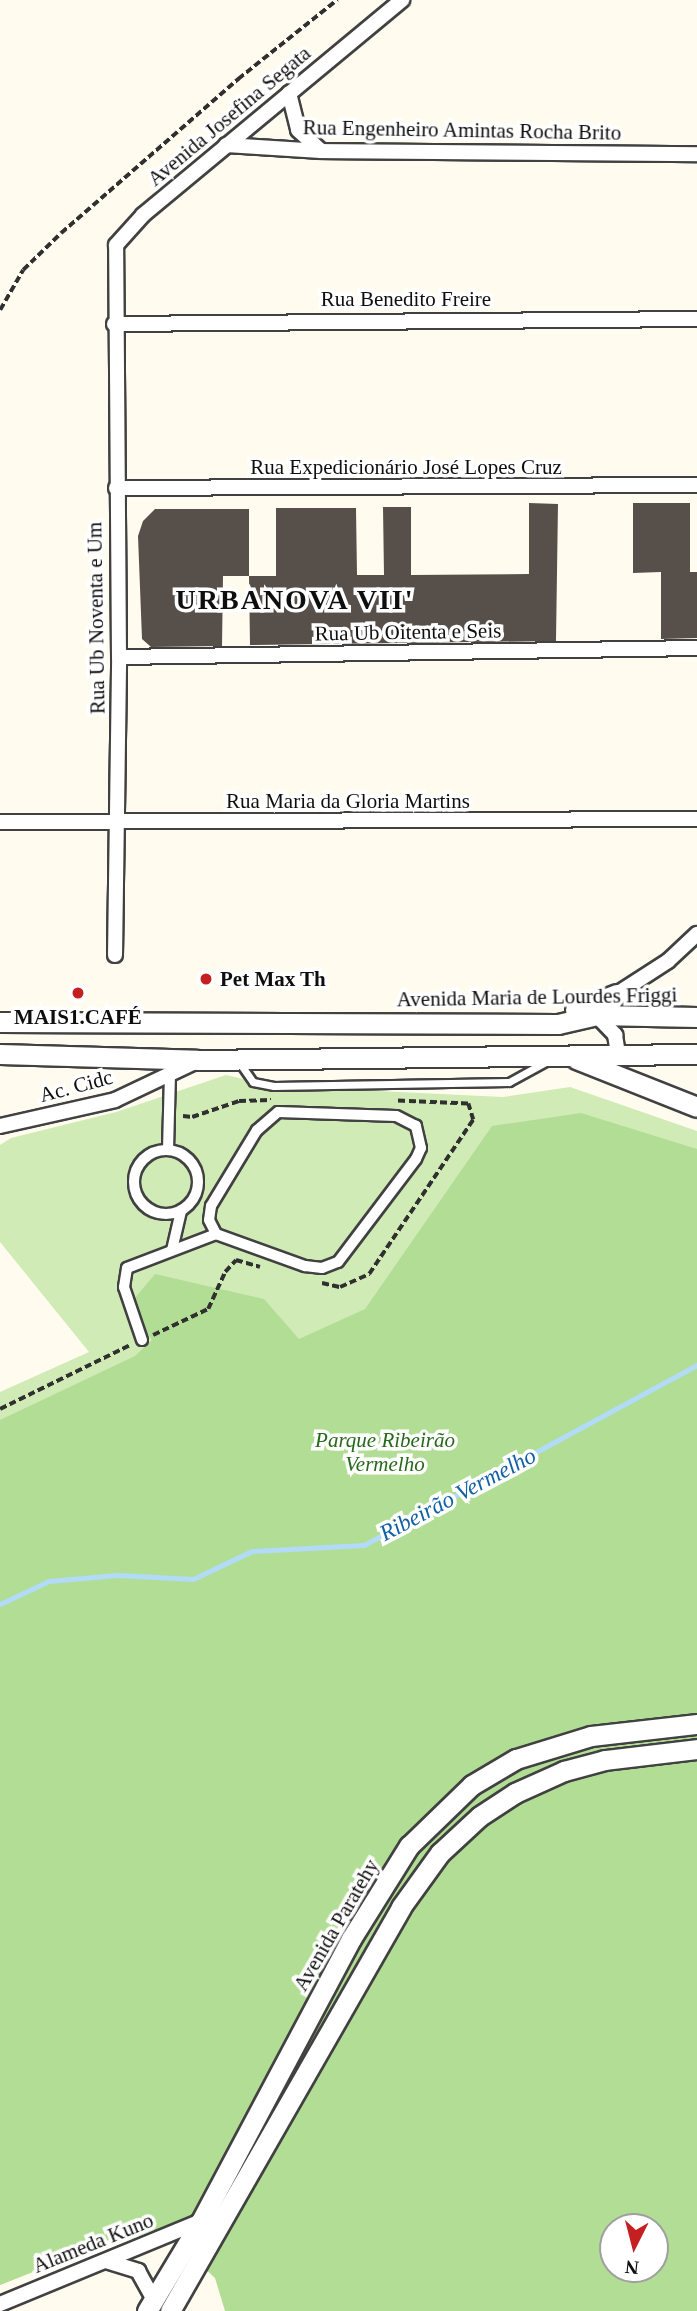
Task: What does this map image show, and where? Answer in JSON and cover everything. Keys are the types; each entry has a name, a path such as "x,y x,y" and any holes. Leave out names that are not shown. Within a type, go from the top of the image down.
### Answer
{"street":[{"name":"Avenida Josefina Segata","path":"113,281 113,254 123,233 402,0"},
{"path":"289,93 298,130 321,152"},
{"name":"Rua Engenheiro Amintas Rocha Brito","path":"226,145 321,152 697,154"},
{"name":"Rua Ub Noventa e Um","path":"113,281 119,657 115,955"},
{"name":"Rua Benedito Freire","path":"114,324 697,319"},
{"name":"Rua Expedicionário José Lopes Cruz","path":"116,488 697,485"},
{"name":"Rua Ub Oitenta e Seis","path":"119,657 697,648"},
{"name":"Rua Maria da Gloria Martins","path":"0,822 118,824 697,819"},
{"path":"558,1024 576,1010 617,994 668,961 697,934"},
{"path":"596,1015 614,1012 617,994"},
{"path":"596,1015 615,1035 618,1055"},
{"name":"Avenida Maria de Lourdes Friggi","path":"0,1022 558,1024 596,1015 697,1017"},
{"path":"0,1055 197,1060 697,1054"},
{"path":"561,1057 697,1107"},
{"name":"Ac. Cidc","path":"0,1126 116,1100 197,1060"},
{"path":"168,1150 170,1074"},
{"path":"142,1340 123,1277 135,1263 216,1234 305,1266 322,1268 338,1262 416,1159 421,1137 407,1119 396,1116 278,1112 257,1130 211,1206 209,1220 216,1234"},
{"path":"172,1250 181,1211 194,1198 196,1171 185,1156 168,1150 143,1159 133,1185 146,1208 163,1215 181,1211"},
{"path":"194,1198 211,1206"},
{"name":"Avenida Paratehy","path":"157,2308 351,1939 409,1846 445,1808 516,1759 591,1736 697,1724"},
{"path":"157,2308 401,1907 440,1853 492,1808 564,1771 605,1760 697,1749"},
{"name":"Alameda Kuno","path":"0,2304 201,2221"},
{"path":"106,2261 138,2271 157,2308"}],"lane":[{"path":"236,1059 253,1082 274,1086 509,1082 561,1057"}],"path":[{"path":"0,310 23,271 61,233 238,79 337,0"},
{"path":"167,1112 192,1117 239,1101 280,1100"},
{"path":"314,1281 340,1287 369,1274 474,1119 468,1104 387,1100"},
{"path":"0,1409 208,1309 225,1272 236,1260 262,1267"}],"green space":[{"name":"Parque Ribeirão Vermelho","path":"226,1075 274,1086 503,1097 570,1087 697,1131 697,1687 40,2269 0,2285 0,1392 89,1352 0,1242 0,1145 11,1138 116,1112"},
{"name":"Parque Ribeirão Vermelho","path":"581,1113 697,1149 697,2311 225,2311 215,2278 168,2235 111,2241 0,2285 0,1420 135,1356 152,1340 129,1305 155,1274 264,1299 299,1339 365,1309 492,1126"}],"building":[{"path":"529,503 558,504 556,641 250,645 249,576 276,576 276,508 356,508 357,575 384,575 383,507 411,507 411,575 529,574"},
{"path":"633,503 690,503 690,572 697,572 697,638 661,639 661,572 633,573"},
{"path":"155,509 249,509 249,576 223,576 222,646 151,647 142,639 138,536 143,521"}],"waterway":[{"name":"Ribeirão Vermelho","path":"0,1604 49,1581 117,1575 193,1579 252,1551 364,1545 697,1365"}],"place":[{"name":"Pet Max Th","path":"206,979"},
{"name":"MAIS1.CAFÉ","path":"78,993"}],"district":[{"name":"URBANOVA VII'","path":"295,600"}]}
